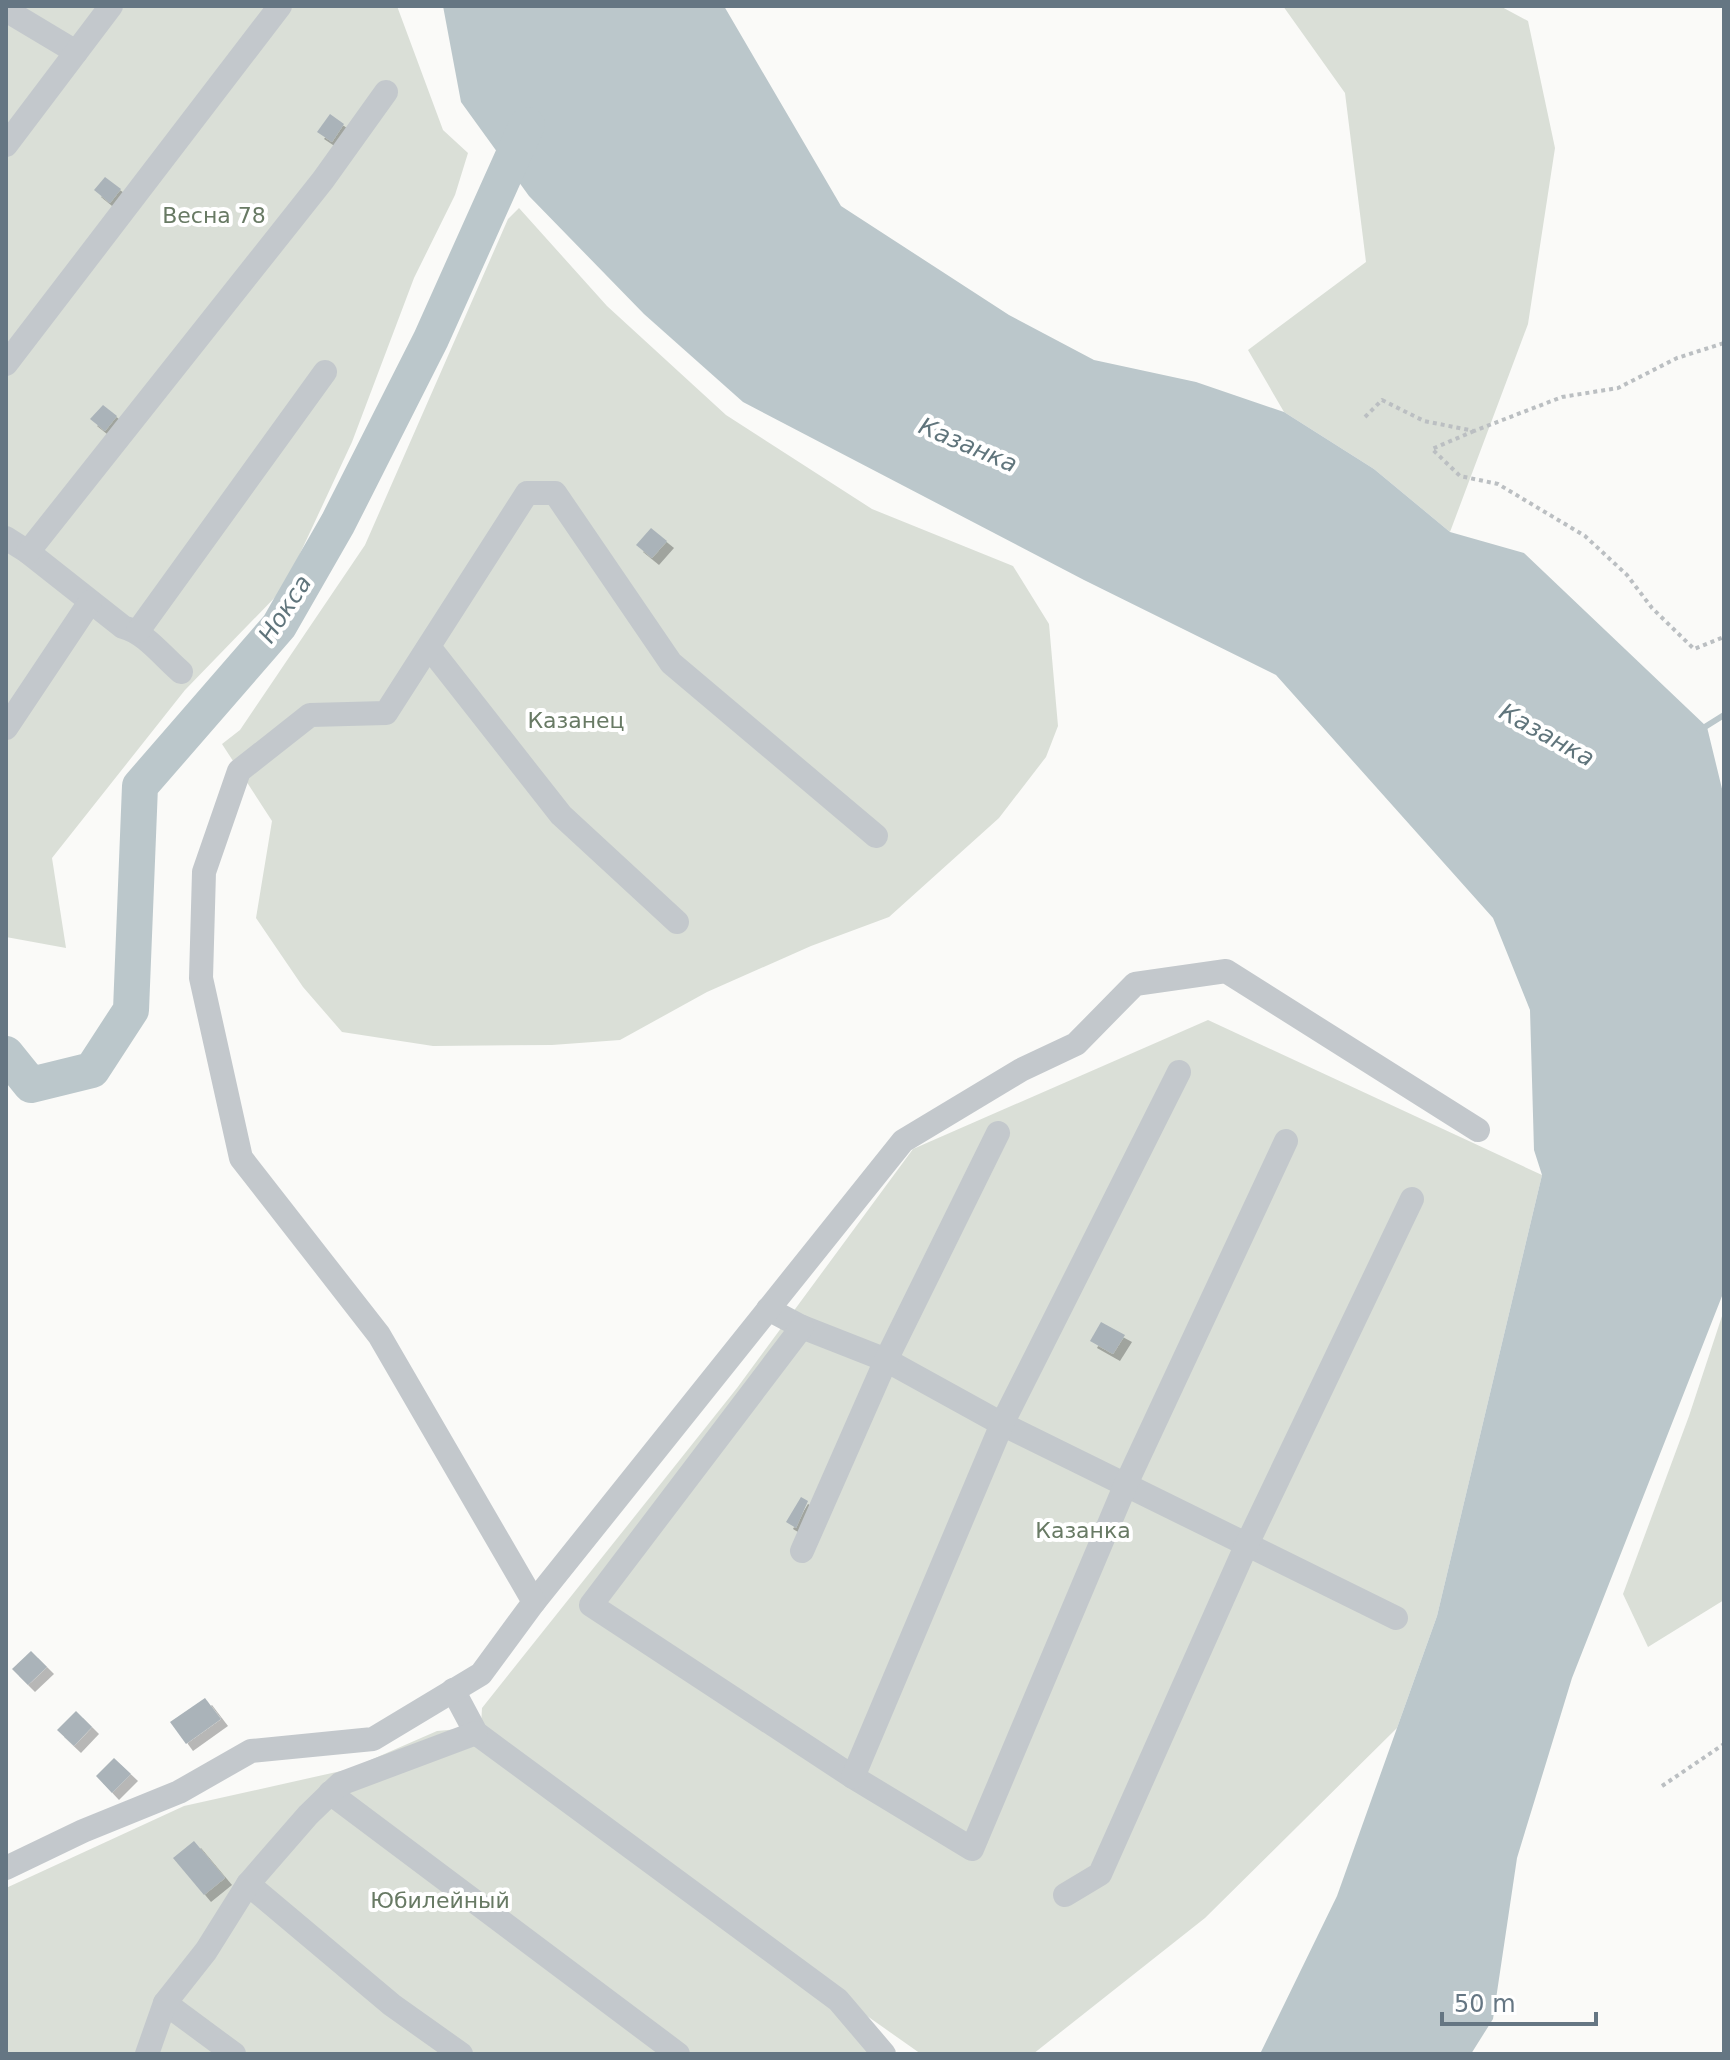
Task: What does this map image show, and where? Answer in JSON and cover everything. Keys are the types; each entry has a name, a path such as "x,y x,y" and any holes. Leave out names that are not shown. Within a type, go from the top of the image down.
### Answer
{"lane":[{"path":"6,145 111,6"},
{"path":"6,364 280,6"},
{"path":"6,10 76,52"},
{"path":"28,552 323,180 386,92"},
{"path":"138,631 325,372"},
{"path":"534,1602 379,1335 241,1158 201,978 204,872 239,771 310,715 386,713 527,493 555,493 671,663 876,836"},
{"path":"6,538 123,627 138,631 181,672"},
{"path":"6,728 90,602"},
{"path":"429,647 561,815 677,922"},
{"path":"6,1868 83,1831 179,1792 251,1751 373,1739 481,1674 534,1602 903,1141 1021,1070 1076,1044 1135,984 1226,971 1478,1130"},
{"path":"853,1777 1002,1424 1179,1072"},
{"path":"802,1551 886,1360 998,1133"},
{"path":"802,1327 591,1605 853,1777 972,1849 1126,1484 1286,1141"},
{"path":"1065,1895 1100,1874 1247,1544 1412,1199"},
{"path":"768,1309 802,1327 886,1360 1002,1424 1396,1618"},
{"path":"453,1690 476,1733 838,2000 884,2054"},
{"path":"147,2054 165,2003 206,1951 248,1884 330,1793 340,1784 476,1733"},
{"path":"330,1793 678,2054"},
{"path":"248,1884 392,2005 461,2054"},
{"path":"165,2003 234,2054"}],"path":[{"path":"1724,343 1677,358 1618,388 1562,397 1432,449 1460,476 1498,484 1585,536 1627,575 1652,608 1694,649 1724,637"},
{"path":"1365,417 1382,400 1424,421 1474,431"},
{"path":"1662,1786 1724,1744"}],"green space":[{"name":"Весна 78","path":"6,6 397,6 443,130 468,153 455,195 414,278 352,442 284,588 185,690 52,858 66,948 6,937"},
{"path":"1283,6 1500,6 1528,21 1555,148 1528,324 1450,532 1374,469 1284,412 1248,350 1366,262 1345,93"},
{"name":"Казанец","path":"519,208 607,306 726,415 872,509 1013,566 1049,624 1058,726 1046,757 999,818 889,917 811,946 707,992 620,1040 552,1045 433,1046 342,1032 303,987 256,918 272,821 222,744 240,730 365,545 508,219"},
{"name":"Казанка","path":"1208,1020 1542,1175 1437,1616 1397,1728 1205,1918 1033,2054 921,2054 826,1987 481,1726 482,1708 737,1388 913,1149"},
{"path":"1724,1310 1724,1600 1648,1647 1623,1594 1689,1416"},
{"name":"Юбилейный","path":"469,1728 898,2054 6,2054 6,1888 184,1806 350,1769 437,1731"}],"water":[{"name":"Казанка","path":"443,6 724,6 841,206 1009,315 1094,360 1196,382 1284,412 1374,469 1450,532 1524,553 1707,727 1724,797 1724,1291 1572,1678 1517,1858 1493,2019 1471,2054 1260,2054 1337,1896 1437,1616 1542,1175 1534,1150 1530,1010 1493,918 1276,675 1084,580 743,402 644,314 529,196 461,102"}],"building":[{"path":"330,114 344,124 332,142 317,132"},
{"path":"105,177 121,189 110,203 94,190"},
{"path":"103,405 117,416 105,431 90,419"},
{"path":"651,528 667,541 652,558 636,545"},
{"path":"1101,1322 1125,1335 1113,1354 1090,1341"},
{"path":"801,1497 808,1501 796,1528 786,1522"},
{"path":"31,1651 47,1667 28,1685 12,1669"},
{"path":"205,1698 221,1719 186,1744 170,1722"},
{"path":"76,1711 92,1727 74,1746 57,1730"},
{"path":"114,1758 131,1774 112,1793 96,1776"},
{"path":"194,1841 225,1878 204,1895 173,1858"}],"waterway":[{"name":"Нокса","path":"6,1054 31,1085 92,1070 131,1010 140,786 279,626 338,523 431,339 527,125"},
{"path":"1700,730 1724,715"}]}
